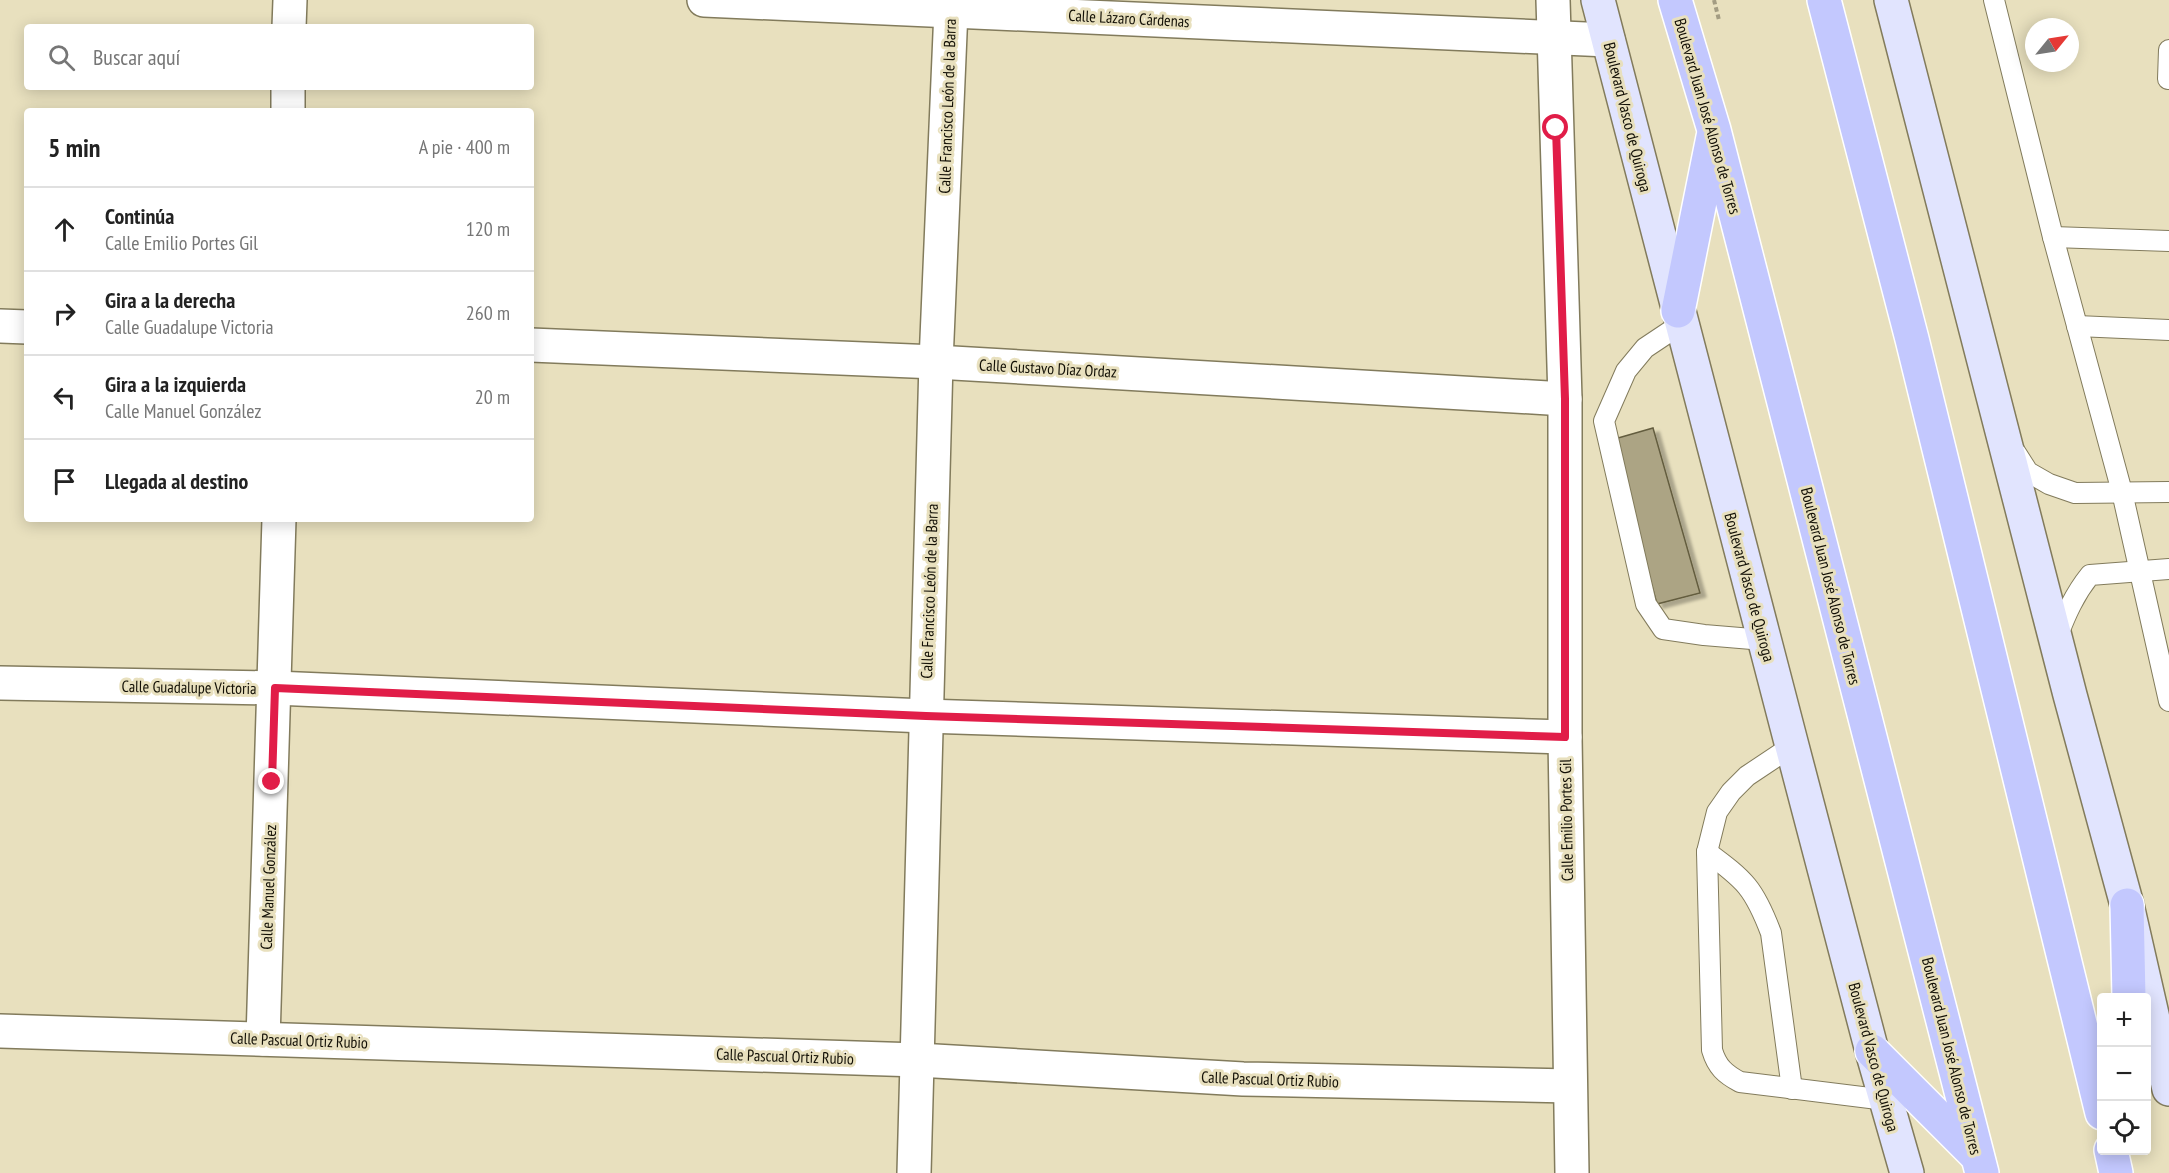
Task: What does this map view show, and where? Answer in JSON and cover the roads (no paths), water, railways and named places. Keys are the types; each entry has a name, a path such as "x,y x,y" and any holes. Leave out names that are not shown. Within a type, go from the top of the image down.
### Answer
{"main road":[{"name":"Boulevard Juan José Alonso de Torres","path":"1675,0 1714,130 1980,1165"},
{"path":"1824,0 1915,351 2099,1101"},
{"path":"1680,318 1714,130"},
{"path":"2127,905 2129,993"},
{"path":"1872,1051 1980,1165"},
{"path":"2112,1155 2116,1173"},
{"path":"2122,1173 2124,1155"}],"street":[{"path":"289,24 290,0"},
{"name":"Calle Lázaro Cárdenas","path":"704,0 1608,40"},
{"name":"Calle Emilio Portes Gil","path":"1552,0 1565,399 1565,737 1572,1173"},
{"name":"Boulevard Vasco de Quiroga","path":"1598,0 1872,1051 1907,1173"},
{"path":"1891,0 2001,430 2127,905 2169,1089"},
{"name":"Calle Francisco León de la Barra","path":"914,1173 936,362 951,10"},
{"path":"288,90 288,108"},
{"path":"0,326 24,327"},
{"name":"Calle Gustavo Díaz Ordaz","path":"534,345 936,362 1565,399"},
{"name":"Calle Manuel González","path":"263,1039 279,522"},
{"name":"Calle Guadalupe Victoria","path":"0,683 275,688 926,716 1565,737"},
{"name":"Calle Pascual Ortiz Rubio","path":"0,1031 918,1060 1243,1079 1569,1086"}],"lane":[{"path":"1905,48 1908,0"},
{"path":"1994,0 2053,237 2122,492 2169,701"},
{"path":"2168,79 2169,50"},
{"path":"2053,237 2169,241"},
{"path":"1680,318 1645,348 1626,371 1604,421 1646,604 1663,629 1764,640"},
{"path":"2077,326 2169,330"},
{"path":"2001,430 2028,472 2049,484 2075,493 2169,492"},
{"path":"2056,640 2066,611 2076,592 2090,575 2169,569"},
{"path":"1792,746 1747,776 1731,792 1717,812 1707,852 1712,1050 1716,1064 1726,1075 1740,1082 1886,1100"},
{"path":"1707,852 1735,872 1751,889 1771,933 1792,1089"}]}
